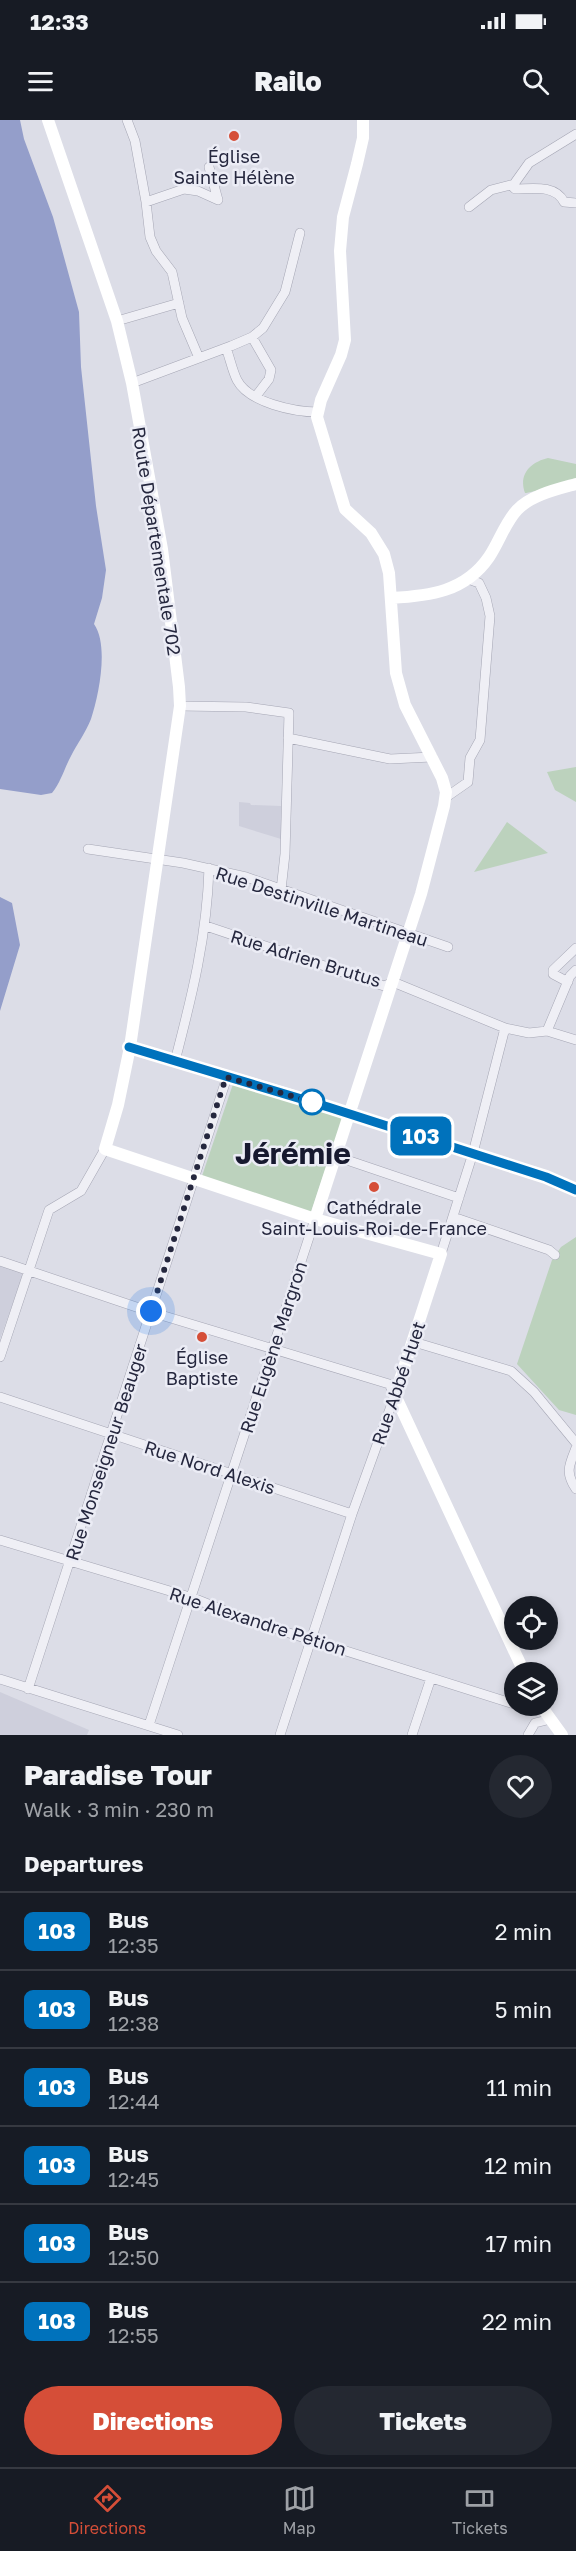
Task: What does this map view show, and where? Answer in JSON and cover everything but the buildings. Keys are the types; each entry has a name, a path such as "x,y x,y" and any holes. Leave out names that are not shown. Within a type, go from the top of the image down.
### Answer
{"main road":[{"name":"Route Départementale 702","path":"48,120 117,321 132,383 162,549 180,706 159,861 129,1047 118,1105 105,1149"},
{"path":"363,120 363,138 354,182 343,217 341,240 345,340 341,356 318,412 321,434 345,509 371,532 384,554 389,573 396,673 405,705 442,778 446,798"},
{"path":"391,598 429,596 452,588 468,579 488,559 518,509 534,499 576,483"},
{"name":"Rue Eugène Margron","path":"315,1219 408,934 446,798"},
{"path":"129,1047 348,1113 546,1177 576,1190"},
{"path":"105,1149 315,1219 441,1254"},
{"name":"Rue Abbé Huet","path":"395,1395 441,1254"},
{"path":"395,1395 519,1662"},
{"path":"549,1716 562,1735"}],"street":[{"path":"127,120 135,141 150,237 156,251 172,272 179,303 199,358"},
{"path":"469,207 491,190 512,185 529,163 576,134"},
{"path":"146,202 184,189 198,191 217,201 209,167"},
{"path":"512,185 515,189 531,187 551,191 561,197 564,202 576,202"},
{"path":"132,383 226,348 252,337 263,328 285,292 300,233"},
{"path":"117,321 179,303"},
{"path":"252,337 271,370 269,379 256,396"},
{"path":"226,348 237,381 247,392 281,406 303,412 318,412"},
{"path":"446,798 468,783 470,758 480,740 490,616 486,598 478,583 468,579"},
{"path":"180,706 246,707 289,713 285,854 281,890"},
{"path":"288,738 390,759 432,758"},
{"name":"Rue Destinville Martineau","path":"88,849 209,868 281,890 448,948"},
{"path":"175,1061 206,926 209,868"},
{"name":"Rue Adrien Brutus","path":"206,926 384,986 393,982 505,1028 529,1033 547,1032 576,1040"},
{"path":"568,982 553,974 553,970 576,948"},
{"path":"547,1032 568,982 576,970"},
{"name":"Rue Abbé Huet","path":"441,1254 473,1153 505,1028"},
{"name":"Rue Monseigneur Beauger","path":"28,1689 226,1077"},
{"path":"0,1357 31,1270 49,1210 81,1191 105,1149"},
{"path":"335,1156 459,1198"},
{"path":"453,1217 549,1250 555,1255"},
{"name":"Rue Eugène Margron","path":"149,1725 315,1219"},
{"path":"0,1261 151,1311 389,1384 395,1395"},
{"path":"414,1342 511,1371 534,1392 576,1443"},
{"name":"Rue Abbé Huet","path":"280,1735 352,1514 395,1395"},
{"name":"Rue Nord Alexis","path":"0,1397 352,1514"},
{"path":"576,1448 568,1468 568,1477 576,1489"},
{"name":"Rue Alexandre Pétion","path":"0,1540 192,1598 248,1620 504,1701"},
{"path":"412,1735 431,1678"},
{"path":"0,1679 178,1735"},
{"path":"528,1735 534,1723 551,1719"}],"shaded area":[{"path":"239,802 251,805 281,806 281,839 239,826"},
{"path":"0,1265 24,1272 0,1339"},
{"path":"0,1692 89,1730 87,1735 0,1735"}],"green space":[{"path":"548,458 576,464 576,480 525,493 523,480 528,470 536,462"},
{"path":"576,767 576,802 555,790 547,772"},
{"path":"507,822 548,853 474,872"},
{"path":"233,1084 343,1117 311,1212 202,1176"},
{"path":"576,1237 576,1415 559,1410 517,1364 552,1260 561,1247"}],"water":[{"path":"0,120 20,120 24,139 53,217 79,312 81,367 96,506 106,570 102,598 94,624 99,633 102,657 94,709 89,724 55,789 52,793 41,795 0,789"},
{"path":"0,897 12,903 20,945 0,1011"}],"bus line":[{"name":"103","path":"129,1047 348,1113 546,1177 576,1190"}],"place":[{"name":"Église Sainte Hélène","path":"234,136"},
{"name":"Cathédrale Saint-Louis-Roi-de-France","path":"374,1187"},
{"name":"Église Baptiste","path":"202,1337"}],"district":[{"name":"Jérémie","path":"293,1153"}],"route":[{"path":"151,1311 226,1077 312,1102"}]}
